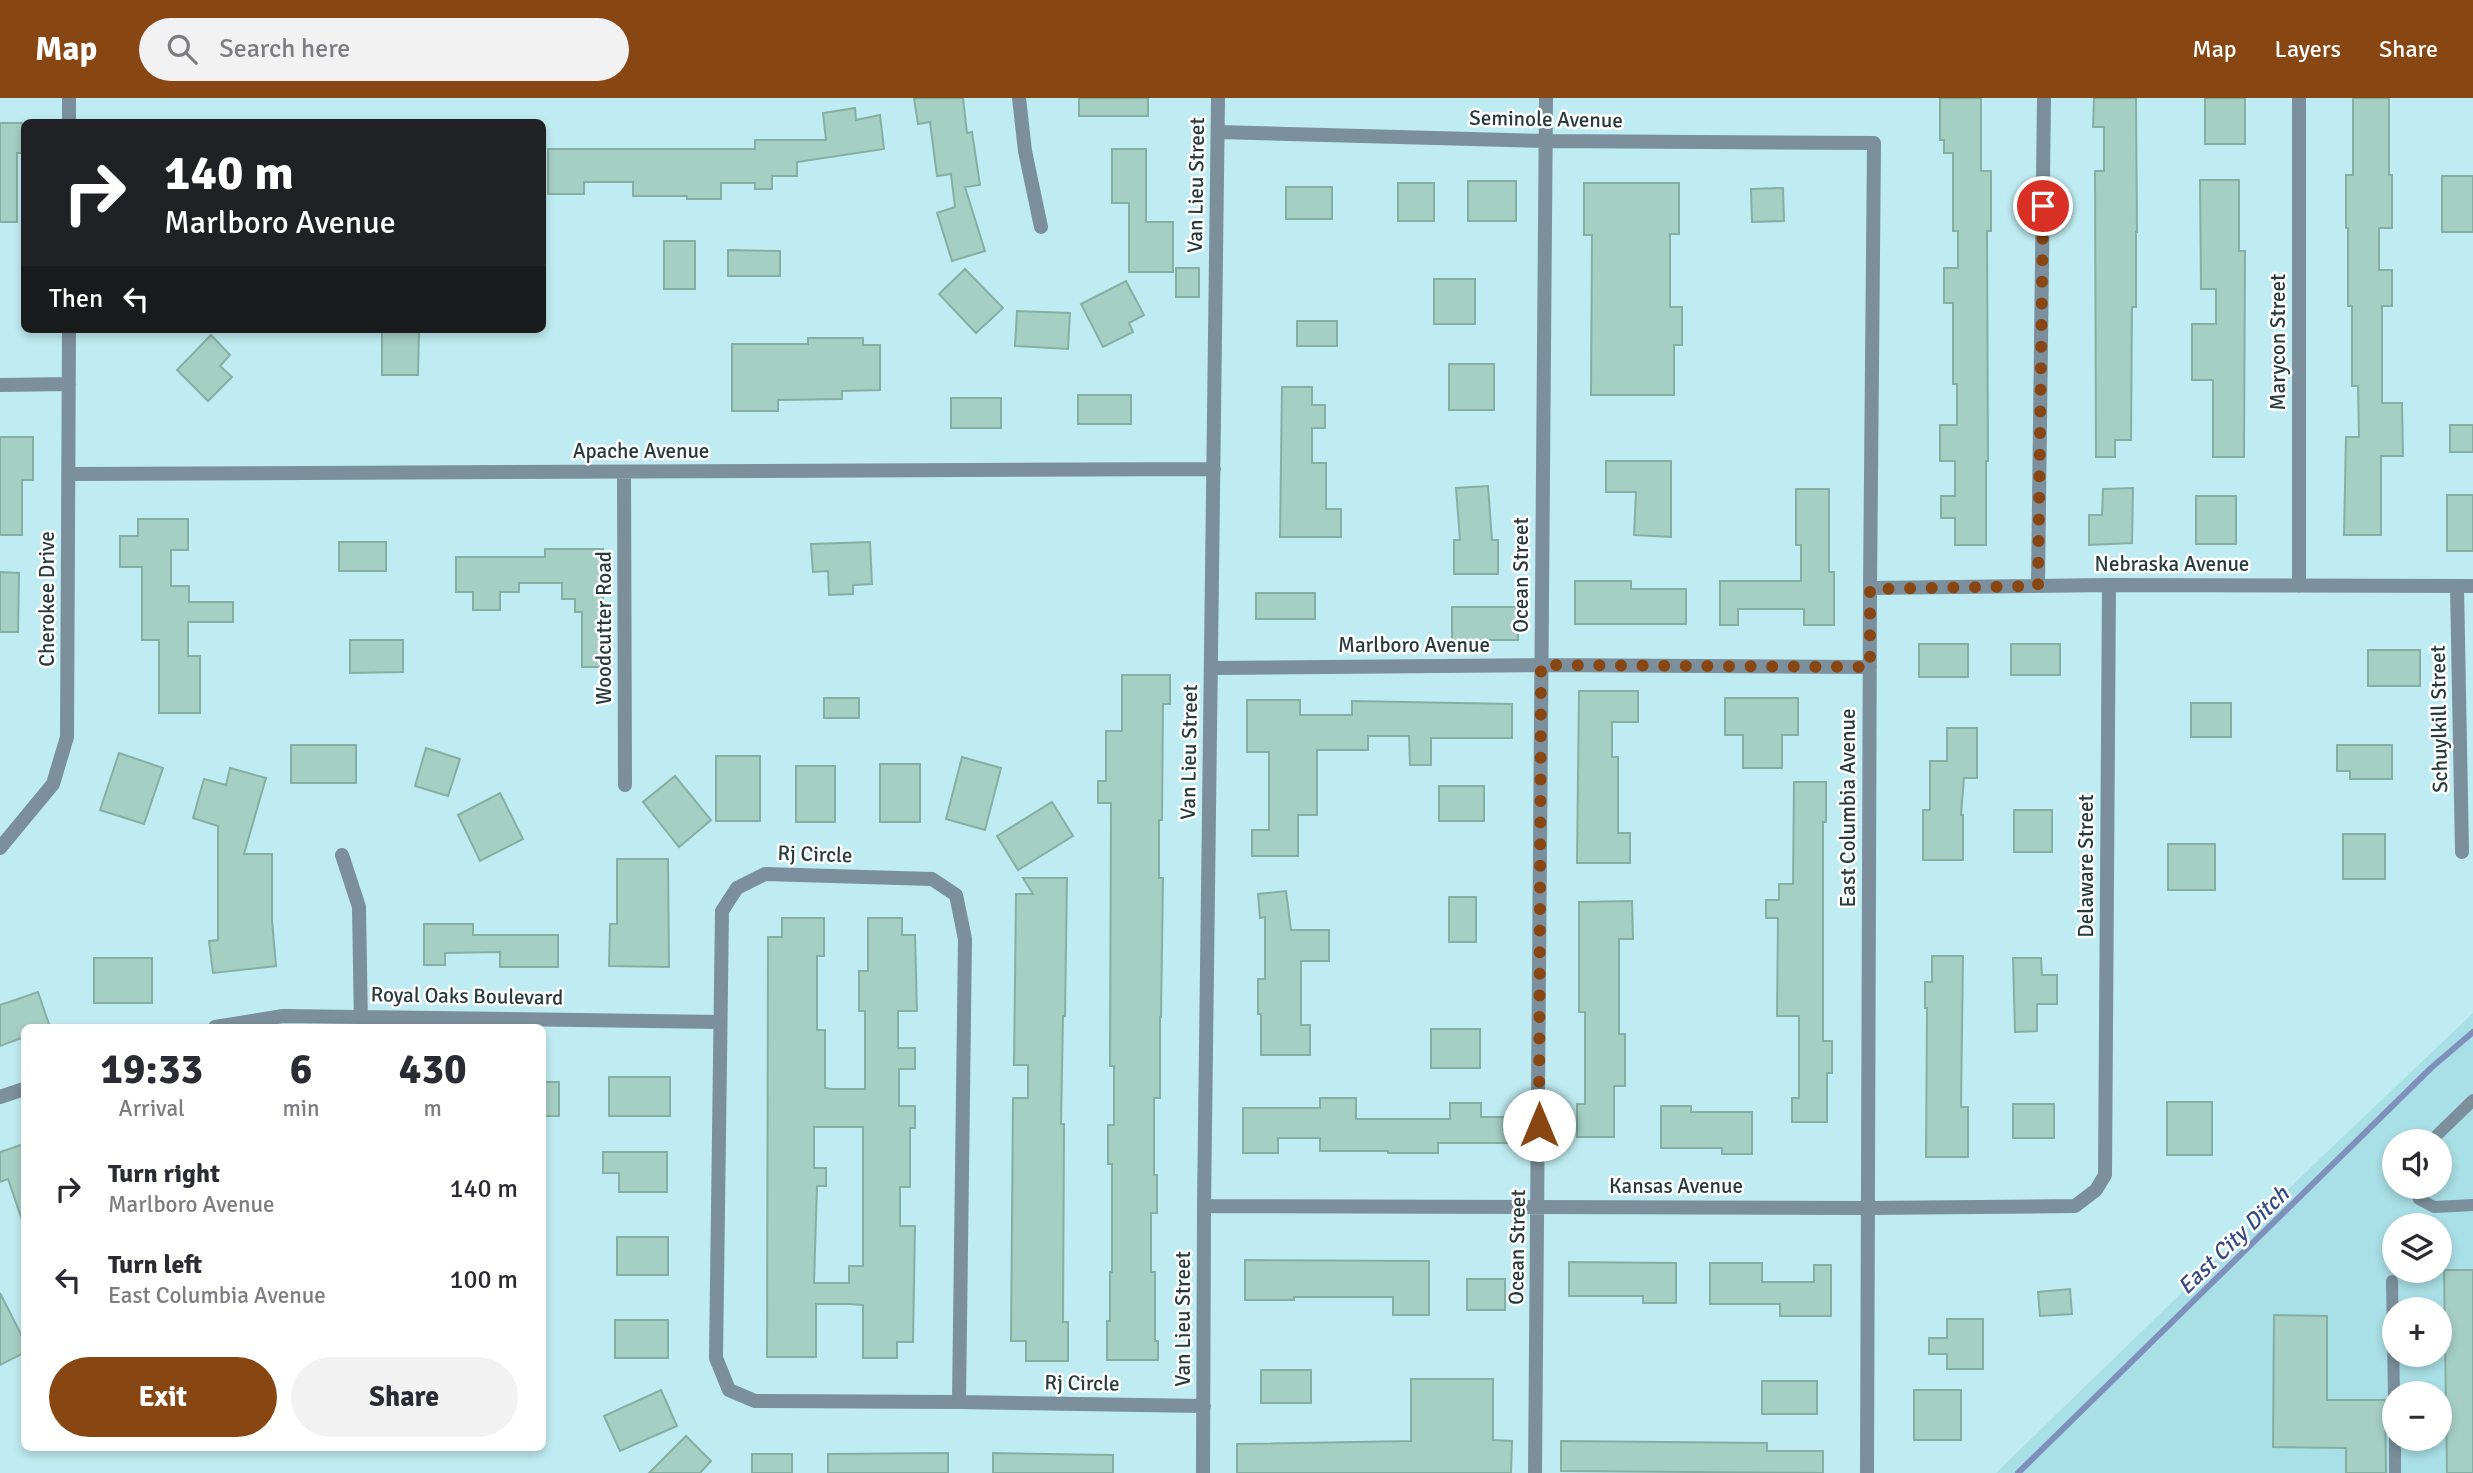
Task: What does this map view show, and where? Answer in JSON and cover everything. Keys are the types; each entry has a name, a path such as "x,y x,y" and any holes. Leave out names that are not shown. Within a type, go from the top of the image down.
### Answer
{"street":[{"path":"69,98 69,119"},
{"path":"1019,98 1025,152 1041,228"},
{"name":"Van Lieu Street","path":"1203,1473 1218,98"},
{"name":"Ocean Street","path":"1535,1473 1546,98"},
{"path":"2038,586 2044,98"},
{"name":"Marycon Street","path":"2299,586 2300,98"},
{"name":"Seminole Avenue","path":"1218,132 1545,141 1874,143"},
{"name":"East Columbia Avenue","path":"1867,1473 1874,143"},
{"name":"Cherokee Drive","path":"0,848 53,784 67,737 69,333"},
{"path":"0,385 69,384"},
{"name":"Apache Avenue","path":"69,474 1214,469"},
{"name":"Woodcutter Road","path":"624,472 625,785"},
{"name":"Nebraska Avenue","path":"1870,589 2109,585 2473,586"},
{"name":"Delaware Street","path":"2106,1146 2109,585"},
{"name":"Schuylkill Street","path":"2458,586 2462,852"},
{"name":"Marlboro Avenue","path":"1212,668 1541,665 1870,667"},
{"path":"342,855 359,907 361,1021"},
{"name":"Rj Circle","path":"960,1402 965,939 956,895 932,879 765,874 737,888 722,912 716,1358 729,1390 755,1401 1204,1406"},
{"name":"Royal Oaks Boulevard","path":"234,1024 283,1016 361,1021 720,1022"},
{"path":"0,1097 21,1090"},
{"name":"Kansas Avenue","path":"1204,1206 2075,1206 2096,1190 2105,1175 2106,1146"}],"lane":[{"path":"2443,1129 2473,1100"},
{"path":"2419,1199 2434,1207 2473,1205"},
{"path":"2392,1283 2394,1381"},
{"path":"2395,1451 2395,1473"}],"shaded area":[{"path":"2473,1013 2473,1473 1996,1473 2306,1172"}],"building":[{"path":"914,98 963,98 967,133 972,132 980,185 965,187 985,251 952,261 937,213 955,207 951,174 937,176 930,122 918,124"},
{"path":"1079,98 1148,98 1148,116 1079,116"},
{"path":"1940,98 1981,98 1981,171 1991,171 1991,231 1987,231 1986,545 1955,545 1955,518 1941,518 1941,496 1955,496 1955,461 1940,461 1940,425 1957,425 1957,384 1953,384 1953,303 1944,303 1944,268 1958,268 1958,231 1953,231 1953,153 1944,153 1944,140 1940,140"},
{"path":"2094,98 2136,98 2136,307 2132,307 2131,440 2115,440 2115,457 2096,457 2095,171 2104,171 2104,127 2093,127"},
{"path":"2205,98 2245,98 2245,144 2205,144"},
{"path":"2353,98 2389,98 2392,228 2379,228 2379,270 2392,270 2392,306 2382,306 2382,403 2402,403 2403,456 2381,456 2381,535 2344,535 2346,437 2359,437 2358,386 2352,386 2352,306 2348,306 2346,228 2346,175 2353,175"},
{"path":"855,108 856,120 880,115 884,149 797,162 797,176 772,176 772,189 755,189 755,183 721,183 721,199 687,199 687,196 633,196 633,182 584,182 584,194 548,194 548,149 755,149 755,140 826,140 823,113"},
{"path":"0,123 21,123 21,153 17,153 17,222 0,222"},
{"path":"1112,149 1146,149 1146,222 1173,222 1173,272 1129,272 1129,203 1112,203"},
{"path":"2442,176 2473,176 2473,232 2442,232"},
{"path":"2200,180 2239,180 2239,251 2245,251 2244,457 2213,457 2213,380 2192,380 2192,324 2216,324 2216,289 2201,289"},
{"path":"1468,181 1516,181 1516,221 1468,221"},
{"path":"1398,183 1434,183 1434,221 1398,221"},
{"path":"1584,183 1679,183 1679,234 1670,234 1670,307 1682,307 1682,345 1674,345 1674,395 1591,395 1592,235 1584,235"},
{"path":"1286,187 1332,187 1332,219 1286,219"},
{"path":"1783,188 1784,221 1752,222 1751,189"},
{"path":"664,241 695,241 695,289 664,289"},
{"path":"728,250 780,251 780,276 728,276"},
{"path":"1176,268 1199,268 1199,297 1176,297"},
{"path":"965,269 1003,308 976,333 939,294"},
{"path":"1434,279 1475,279 1475,324 1434,324"},
{"path":"1126,281 1144,315 1129,323 1133,332 1103,347 1081,304"},
{"path":"1017,311 1070,313 1068,349 1015,346"},
{"path":"1297,321 1337,321 1337,346 1297,346"},
{"path":"382,333 419,333 418,375 382,375"},
{"path":"211,335 230,355 220,366 232,377 208,401 177,370"},
{"path":"808,338 863,338 863,345 880,345 880,390 842,391 842,399 778,400 778,411 732,411 732,344 808,344"},
{"path":"1449,364 1494,364 1494,410 1449,410"},
{"path":"1282,387 1312,387 1312,405 1325,405 1325,428 1312,428 1312,463 1326,463 1326,509 1341,509 1341,537 1280,537"},
{"path":"1078,395 1131,395 1131,424 1078,424"},
{"path":"951,398 1001,398 1001,428 951,428"},
{"path":"2450,425 2473,425 2473,452 2450,452"},
{"path":"0,437 33,437 33,480 22,480 22,535 0,535"},
{"path":"1606,461 1671,461 1671,537 1634,535 1636,492 1606,492"},
{"path":"1488,486 1492,540 1498,540 1498,574 1454,574 1454,540 1460,540 1456,488"},
{"path":"2133,488 2132,543 2089,545 2089,515 2102,515 2103,489"},
{"path":"1796,489 1829,489 1829,572 1834,572 1834,625 1804,625 1804,609 1738,609 1738,625 1720,625 1720,581 1801,581 1801,545 1796,545"},
{"path":"2447,495 2473,495 2473,551 2447,551"},
{"path":"2196,496 2236,496 2236,544 2196,544"},
{"path":"138,519 188,519 188,550 171,550 171,586 189,586 189,602 233,602 233,622 188,622 188,656 200,656 200,713 159,713 159,640 142,640 142,567 120,567 120,536 138,536"},
{"path":"339,542 386,542 386,571 339,571"},
{"path":"870,542 872,584 853,585 853,594 829,595 828,571 813,572 811,544"},
{"path":"545,549 603,549 603,629 611,629 611,667 582,667 582,612 575,612 575,599 562,599 562,583 519,583 519,592 500,592 500,610 473,610 473,592 456,592 456,557 545,557"},
{"path":"0,572 19,573 18,632 0,632"},
{"path":"1575,581 1631,581 1631,589 1686,589 1686,624 1575,624"},
{"path":"1256,593 1315,593 1315,619 1256,619"},
{"path":"1452,607 1518,607 1518,640 1452,640"},
{"path":"350,640 403,640 403,672 350,673"},
{"path":"1919,644 1968,644 1968,677 1919,677"},
{"path":"2011,644 2060,644 2060,675 2011,675"},
{"path":"2368,650 2420,650 2420,686 2368,686"},
{"path":"1122,675 1170,675 1170,704 1163,704 1162,820 1159,820 1159,878 1163,878 1160,1098 1154,1098 1157,1213 1151,1213 1151,1272 1155,1272 1155,1341 1158,1341 1158,1360 1107,1360 1107,1321 1110,1321 1112,1272 1112,1164 1108,1164 1108,1125 1114,1125 1114,1066 1110,1066 1111,803 1098,803 1098,781 1106,781 1106,731 1122,731"},
{"path":"1579,691 1638,691 1638,722 1612,722 1612,757 1618,757 1618,833 1630,833 1630,863 1577,863"},
{"path":"824,698 859,698 859,718 824,718"},
{"path":"1725,698 1798,698 1798,735 1782,735 1782,768 1743,768 1743,735 1725,735"},
{"path":"1247,700 1300,700 1300,715 1352,715 1352,701 1512,704 1512,738 1431,738 1431,765 1410,765 1409,736 1368,736 1368,750 1317,750 1317,815 1298,815 1298,856 1252,856 1252,830 1269,830 1269,752 1247,752"},
{"path":"2191,703 2231,703 2231,737 2191,737"},
{"path":"1947,728 1977,728 1977,778 1964,778 1961,815 1963,860 1923,860 1923,810 1930,810 1930,761 1947,761"},
{"path":"291,745 356,745 356,783 291,783"},
{"path":"2337,745 2392,745 2392,779 2350,779 2350,771 2337,771"},
{"path":"426,748 460,759 448,796 415,786"},
{"path":"119,753 163,768 144,824 100,810"},
{"path":"716,756 760,756 760,821 716,821"},
{"path":"962,757 1001,768 985,830 946,819"},
{"path":"880,764 920,764 920,822 880,822"},
{"path":"796,766 835,766 835,822 796,822"},
{"path":"230,768 266,778 244,854 272,854 272,920 276,966 213,973 209,941 218,940 218,826 193,818 204,779 226,785"},
{"path":"675,776 711,820 679,847 643,802"},
{"path":"1794,782 1826,782 1826,822 1823,822 1823,1041 1832,1041 1832,1073 1827,1073 1827,1122 1792,1122 1792,1098 1799,1098 1799,1016 1777,1016 1778,918 1766,918 1766,900 1779,900 1779,884 1793,884"},
{"path":"1439,786 1484,786 1484,821 1439,821"},
{"path":"500,793 523,839 480,861 458,815"},
{"path":"1052,802 1073,836 1018,870 997,836"},
{"path":"2014,810 2052,810 2052,852 2014,852"},
{"path":"2343,834 2385,834 2385,879 2343,879"},
{"path":"2168,844 2215,844 2215,890 2168,890"},
{"path":"617,859 668,859 669,967 609,966 610,924 617,924"},
{"path":"1023,878 1067,878 1061,1124 1064,1124 1063,1322 1068,1322 1068,1361 1026,1361 1026,1341 1011,1341 1013,1098 1028,1098 1028,1065 1014,1065 1016,894 1033,894"},
{"path":"1286,891 1291,930 1329,930 1329,961 1301,961 1301,1025 1310,1025 1310,1055 1261,1055 1258,979 1265,979 1265,917 1260,918 1258,894"},
{"path":"1449,897 1476,897 1476,942 1449,942"},
{"path":"1632,901 1633,939 1619,939 1619,1034 1625,1034 1625,1086 1614,1086 1614,1137 1577,1137 1577,1104 1585,1104 1585,1012 1579,1012 1579,902"},
{"path":"782,918 824,918 824,956 817,956 817,1030 825,1030 825,1088 865,1089 865,1011 859,1011 859,971 868,971 868,918 902,918 902,935 915,935 917,1011 898,1011 898,1048 915,1048 915,1069 899,1069 899,1106 915,1106 915,1128 910,1128 910,1187 900,1187 900,1226 915,1226 913,1342 897,1342 897,1358 863,1358 863,1305 849,1304 816,1304 816,1357 767,1357 768,937 782,937","holes":["814,1127 863,1127 863,1266 849,1266 849,1283 814,1283 817,1186 826,1186 826,1168 814,1168"]},
{"path":"424,924 473,924 473,935 558,935 558,967 500,967 500,952 445,953 445,965 424,965"},
{"path":"1932,956 1963,956 1961,1107 1968,1107 1968,1157 1926,1157 1925,982 1932,982"},
{"path":"94,958 152,958 152,1003 94,1003"},
{"path":"2013,958 2041,958 2042,975 2057,975 2057,1004 2037,1004 2037,1031 2015,1032"},
{"path":"38,992 49,1024 21,1024 21,1038 0,1046 0,1005"},
{"path":"1431,1029 1480,1029 1480,1068 1431,1068"},
{"path":"609,1077 670,1077 670,1116 609,1116"},
{"path":"546,1082 559,1082 559,1116 546,1116"},
{"path":"1320,1098 1356,1098 1356,1119 1450,1119 1450,1103 1481,1103 1481,1117 1514,1117 1514,1143 1438,1143 1438,1153 1388,1153 1320,1151 1320,1138 1278,1138 1278,1153 1243,1153 1243,1108 1320,1108"},
{"path":"2167,1102 2212,1102 2212,1155 2167,1155"},
{"path":"2013,1104 2054,1104 2054,1138 2013,1138"},
{"path":"1661,1106 1691,1106 1691,1112 1752,1112 1752,1154 1722,1154 1722,1148 1661,1148"},
{"path":"21,1145 21,1217 8,1179 0,1182 0,1152"},
{"path":"603,1152 667,1152 667,1192 619,1192 619,1173 603,1173"},
{"path":"617,1237 668,1237 668,1275 617,1275"},
{"path":"1245,1260 1429,1261 1429,1315 1393,1315 1393,1297 1245,1300"},
{"path":"1569,1262 1676,1263 1676,1303 1643,1303 1643,1296 1569,1296"},
{"path":"1710,1263 1762,1263 1762,1282 1814,1282 1814,1265 1831,1265 1831,1316 1780,1316 1780,1304 1710,1304"},
{"path":"2452,1270 2473,1270 2473,1473 2447,1473 2447,1451 2452,1451 2452,1381 2446,1381 2445,1367 2452,1367 2452,1297 2444,1297 2444,1283 2452,1283"},
{"path":"1467,1279 1505,1279 1505,1310 1467,1310"},
{"path":"2070,1289 2072,1314 2040,1316 2038,1292"},
{"path":"0,1293 21,1334 21,1354 0,1365"},
{"path":"2274,1315 2327,1316 2327,1400 2382,1400 2382,1451 2386,1451 2386,1473 2346,1473 2346,1448 2273,1447"},
{"path":"1947,1319 1983,1319 1983,1369 1947,1369 1947,1354 1929,1354 1929,1338 1947,1338"},
{"path":"615,1320 668,1320 668,1358 615,1358"},
{"path":"1261,1370 1311,1370 1311,1403 1261,1403"},
{"path":"1411,1379 1493,1379 1493,1440 1512,1441 1511,1473 1237,1473 1237,1444 1411,1441"},
{"path":"1762,1381 1817,1381 1817,1414 1762,1414"},
{"path":"661,1390 677,1426 620,1451 604,1416"},
{"path":"1914,1390 1961,1390 1961,1440 1914,1440"},
{"path":"686,1436 711,1461 700,1473 649,1473"},
{"path":"1561,1441 1767,1443 1767,1451 1823,1451 1823,1473 1561,1471"},
{"path":"948,1453 948,1473 828,1473 828,1454"},
{"path":"993,1453 1113,1455 1113,1473 993,1473"},
{"path":"752,1454 792,1454 792,1473 752,1473"}],"waterway":[{"name":"East City Ditch","path":"2018,1473 2431,1068 2473,1032"}],"route":[{"path":"1539,1125 1541,665 1870,667 1870,589 2038,586 2043,206"}]}
